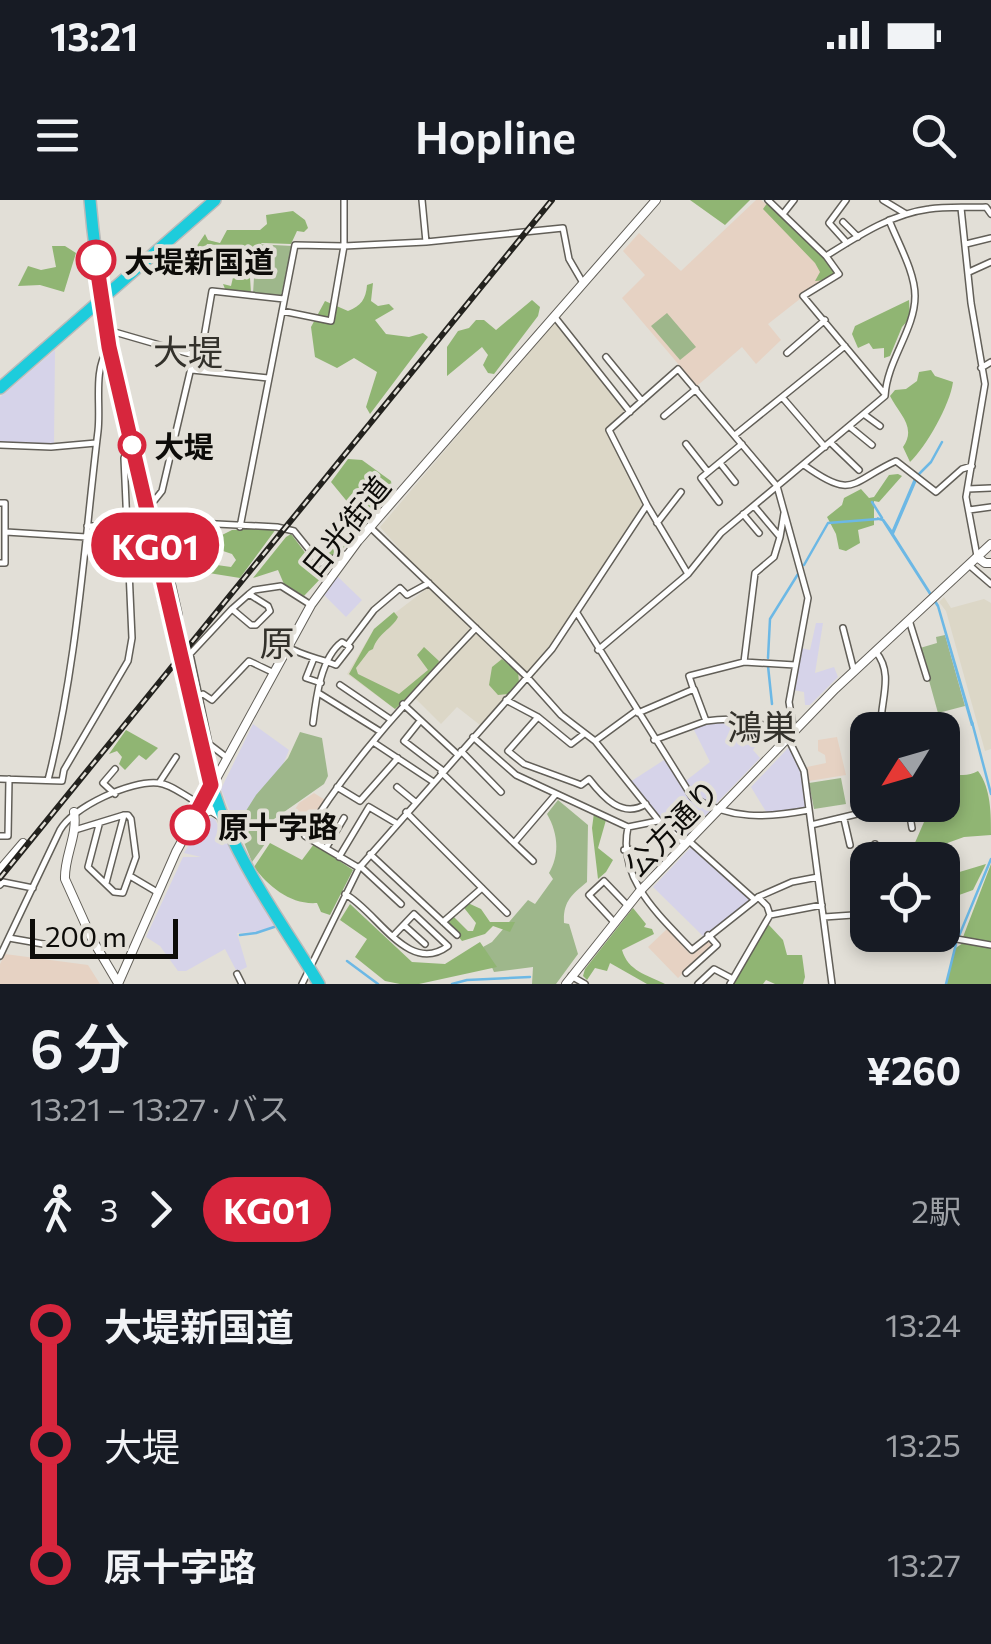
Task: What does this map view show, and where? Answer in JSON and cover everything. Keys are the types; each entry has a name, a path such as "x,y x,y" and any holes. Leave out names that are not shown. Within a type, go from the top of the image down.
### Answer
{"highway":[{"path":"90,200 109,347 170,610 194,695 210,779 243,860 317,983"},
{"path":"0,388 215,200"},
{"path":"96,260 109,282 128,276"},
{"path":"54,340 89,322 98,328 109,347"}],"main road":[{"name":"日光街道","path":"118,984 210,779 311,605 370,528 656,200"},
{"name":"公方通り","path":"569,980 627,905 789,736 991,544"},
{"path":"978,557 984,563 991,562"},
{"path":"202,750 214,760 226,757"},
{"path":"193,818 210,810 224,821"},
{"path":"74,812 75,830 65,879 118,984"},
{"path":"0,870 23,843"}],"street":[{"path":"282,311 331,321 344,246 344,200"},
{"path":"422,200 426,242"},
{"path":"768,200 826,256 839,274 803,296 886,396"},
{"path":"783,214 794,200"},
{"path":"846,200 829,223 847,243"},
{"path":"883,200 908,215"},
{"path":"911,200 917,212"},
{"path":"826,256 889,220 917,212 983,204 991,214"},
{"path":"961,208 984,396 968,490 978,557"},
{"path":"598,650 688,574 721,532 886,396 889,368 907,328 915,295 889,220"},
{"path":"843,222 858,236"},
{"path":"240,527 294,245 426,242 563,228 569,259 583,283"},
{"path":"965,244 991,238"},
{"path":"968,272 991,262"},
{"path":"148,513 179,615 166,620 148,513 162,492 194,355 202,348 212,291 284,299"},
{"path":"554,316 630,412"},
{"path":"787,353 825,320"},
{"path":"106,329 194,355"},
{"path":"735,436 846,345"},
{"path":"48,780 69,669 86,537 100,364 109,347"},
{"path":"606,357 642,401"},
{"path":"981,368 991,362"},
{"path":"688,574 646,505 609,430 678,368 777,486 808,598 789,702 789,736 804,772 832,984"},
{"path":"192,370 269,378"},
{"path":"664,416 696,389"},
{"path":"782,397 828,445 859,470"},
{"path":"865,414 880,426"},
{"path":"850,427 872,445"},
{"path":"0,778 62,781 64,770 128,661 132,638 124,458 131,442"},
{"path":"0,445 50,447 96,443"},
{"path":"686,444 708,472"},
{"path":"719,502 701,478 742,444"},
{"path":"804,464 840,486 850,486 896,461 936,492 962,469 972,466"},
{"path":"720,462 735,482"},
{"path":"968,490 991,488"},
{"path":"658,523 681,492"},
{"path":"0,503 6,503 4,563 0,562"},
{"path":"302,984 359,867 552,649 646,505"},
{"path":"754,505 780,537"},
{"path":"969,510 991,507"},
{"path":"744,662 755,574 774,557 784,510"},
{"path":"128,513 294,531 320,563 349,553"},
{"path":"743,514 759,533"},
{"path":"87,526 128,526"},
{"path":"370,528 527,676 561,715 595,741 659,820 757,898 770,915"},
{"path":"6,532 86,537"},
{"path":"969,565 991,584"},
{"path":"286,646 300,654 340,663 348,644 374,610 400,588 408,595 429,583"},
{"path":"226,757 210,747 194,695 190,654 248,594 276,585 311,605"},
{"path":"232,610 250,625 256,625 270,611 248,594"},
{"path":"576,613 692,797 718,810 755,818 809,810"},
{"path":"910,620 926,678"},
{"path":"401,904 359,867 306,836 336,787 403,704 477,628"},
{"path":"844,628 854,671"},
{"path":"313,722 321,683 336,644 348,644"},
{"path":"876,651 885,663 887,680 880,712"},
{"path":"315,657 306,678 321,683"},
{"path":"194,695 204,694 212,700 249,660 272,672"},
{"path":"706,721 688,676 744,662 796,665"},
{"path":"194,679 180,681 200,766 210,779"},
{"path":"340,686 390,720"},
{"path":"595,741 637,712 694,690"},
{"path":"319,694 380,732"},
{"path":"506,700 538,717 571,744 584,734"},
{"path":"403,704 501,792"},
{"path":"538,717 508,750 524,764 582,785 589,779 604,798 625,809 635,810 646,804"},
{"path":"654,740 706,721 742,720 789,736"},
{"path":"420,721 404,741 442,771 533,861"},
{"path":"473,737 516,775 628,827 659,820"},
{"path":"372,742 432,781"},
{"path":"159,783 176,757"},
{"path":"360,801 398,758"},
{"path":"115,769 104,783 115,794"},
{"path":"0,836 8,836 9,779"},
{"path":"0,956 60,830 74,812 140,784 159,783 194,800"},
{"path":"397,786 414,801"},
{"path":"336,787 396,823"},
{"path":"514,843 556,793"},
{"path":"339,857 369,807"},
{"path":"406,812 506,913"},
{"path":"75,830 124,815 132,820 136,857 122,893 114,892 88,867 99,825"},
{"path":"106,884 124,815"},
{"path":"811,824 850,816"},
{"path":"326,848 344,818"},
{"path":"844,818 850,845"},
{"path":"910,822 912,828"},
{"path":"628,827 624,850 640,891 692,950 757,898 792,882 818,877"},
{"path":"624,850 636,849"},
{"path":"370,854 457,936"},
{"path":"130,876 158,892"},
{"path":"613,921 589,894 604,881 627,905"},
{"path":"0,885 2,882 33,888"},
{"path":"442,922 482,888"},
{"path":"345,894 358,900 393,936 417,955 436,955 448,946 414,914 393,936"},
{"path":"698,984 714,969 731,981 770,915 822,905"},
{"path":"824,917 850,915"},
{"path":"404,925 424,944"},
{"path":"686,972 718,945 708,935"},
{"path":"9,938 49,945"},
{"path":"960,940 991,945"},
{"path":"237,974 242,984"},
{"path":"569,980 585,984"}],"shaded area":[{"path":"756,200 781,217 833,273 768,324 781,340 756,364 742,347 697,386 622,298 645,275 623,251 639,233 681,271"},
{"path":"553,323 557,323 628,412 608,431 644,505 551,646 527,672 424,576 380,527"},
{"path":"55,350 54,445 0,443 0,397"},
{"path":"337,576 362,600 346,617 323,594"},
{"path":"429,587 474,628 395,709 347,674 374,629"},
{"path":"944,597 951,608 984,599 991,603 991,749 985,751 946,611 939,602"},
{"path":"816,623 823,623 815,673 834,667 838,677 810,705 805,705 804,692 793,690 801,648 810,650"},
{"path":"477,632 524,677 480,725 457,707 441,724 413,696"},
{"path":"723,721 767,728 753,750 760,758 713,807 693,796 683,783 710,762 693,728"},
{"path":"253,724 289,750 283,765 235,824 221,789"},
{"path":"837,737 846,775 809,781 807,767 826,763 825,755 818,751 818,740"},
{"path":"790,746 803,774 806,809 768,815 751,787"},
{"path":"664,760 691,798 711,810 682,840 660,820 630,782"},
{"path":"314,793 325,800 304,833 287,822 299,803"},
{"path":"205,818 214,818 275,925 257,932 237,933 247,967 237,972 225,949 186,971 178,971 160,946 146,937 183,857 201,857 184,853"},
{"path":"692,846 752,899 704,937 653,887"},
{"path":"667,929 690,954 707,938 713,944 678,978 648,947"},
{"path":"5,954 88,965 100,984 0,984 0,964"}],"green space":[{"path":"690,200 750,200 725,225"},
{"path":"768,202 836,273 827,280 815,281 820,272 815,263 763,209"},
{"path":"293,211 305,220 308,228 297,231 291,244 262,243 253,249 249,262 251,293 225,289 223,284 231,286 237,248 224,245 220,250 207,244 201,255 192,253 205,234 208,240 220,243 227,230 260,230 267,224 266,215"},
{"path":"256,244 292,246 281,296 253,294"},
{"path":"52,246 65,246 76,253 64,292 40,285 18,286 28,266 41,270 56,267"},
{"path":"373,283 371,301 378,306 389,304 394,309 375,320 386,334 409,337 423,333 428,337 370,414 366,407 377,372 354,358 337,368 315,357 311,327 325,301 348,311 359,304 367,285"},
{"path":"532,300 540,307 538,316 494,374 488,373 483,365 488,355 482,347 447,376 447,347 458,331 469,328 476,320 484,320 496,330"},
{"path":"909,300 910,318 890,356 884,358 884,348 873,349 869,343 858,348 852,334 855,326"},
{"path":"667,313 696,347 680,360 651,326"},
{"path":"931,370 935,376 953,382 951,391 936,425 910,462 903,447 907,427 890,396 917,381 919,372"},
{"path":"348,459 362,460 391,481 392,488 345,545 340,558 304,596 284,584 278,570 253,578 291,534 307,555 320,551 359,516 331,482"},
{"path":"889,475 902,476 879,502 874,501 874,525 858,530 860,543 846,551 839,549 827,517 842,505 844,498 861,489 869,498 874,497"},
{"path":"164,523 212,530 208,549 188,547 190,541 179,530 167,539"},
{"path":"276,529 240,578 190,570 189,561 231,567 236,560 223,551 218,537 232,530"},
{"path":"394,612 398,617 356,668 358,674 399,694 428,670 417,655 424,647 439,661 434,675 395,709 349,674 374,629"},
{"path":"945,635 965,706 942,712 938,712 920,648 937,643 936,637"},
{"path":"502,659 518,672 519,682 508,694 498,695 489,685 492,667"},
{"path":"126,730 158,748 146,760 139,755 125,770 119,764 122,757 117,751 109,754"},
{"path":"300,732 322,738 328,776 324,784 274,819 261,841 265,844 252,862 237,825 256,795 288,758"},
{"path":"978,771 988,793 991,835 950,842 915,842 924,822 960,822 960,775"},
{"path":"841,778 846,804 814,809 809,783"},
{"path":"558,800 588,825 587,882 569,900 564,916 578,954 556,984 532,984 533,967 494,972 483,947 492,942 528,900 535,904 553,879 549,873 556,844 547,814"},
{"path":"594,813 606,820 598,848 613,860 598,879 592,828"},
{"path":"270,843 302,860 314,844 353,870 330,915 321,912 317,903 298,901 281,893 254,867"},
{"path":"986,864 973,890 960,895 960,872"},
{"path":"991,864 991,942 963,937"},
{"path":"350,904 412,962 445,964 480,942 497,967 419,984 385,981 355,957 367,939 340,920"},
{"path":"461,904 481,909 490,922 515,922 510,932 493,926 485,934 462,941 446,921 453,916 473,931 476,923"},
{"path":"633,908 646,924 644,927 654,934 622,950 639,971 665,984 647,984 610,963 607,971 595,968 587,980 583,976 585,969"},
{"path":"768,924 783,940 787,955 802,955 803,984 775,984 766,980 763,984 732,984"},
{"path":"960,945 991,948 991,984 946,984 953,952 960,952"}],"water":[{"path":"915,476 918,478 894,534 939,605 974,725 971,726 937,607 877,517 884,519 892,530"}],"waterway":[{"path":"916,477 931,462 942,442"},
{"path":"872,502 882,518"},
{"path":"804,565 828,523 878,519"},
{"path":"768,658 770,619 798,574"},
{"path":"768,666 772,704"},
{"path":"972,722 991,794"},
{"path":"960,934 991,859"},
{"path":"240,935 274,927"},
{"path":"946,984 954,952"},
{"path":"347,961 378,984"},
{"path":"452,984 530,977"}],"railway":[{"path":"0,878 552,200"}],"bus line":[{"name":"KG01","path":"96,260 109,347 211,785 190,825"}],"place":[{"name":"大堤新国道","path":"96,260"},
{"name":"大堤","path":"132,445"},
{"name":"原十字路","path":"190,825"}],"district":[{"name":"大堤","path":"188,350"},
{"name":"原","path":"277,641"},
{"name":"鴻巣","path":"762,725"}]}
